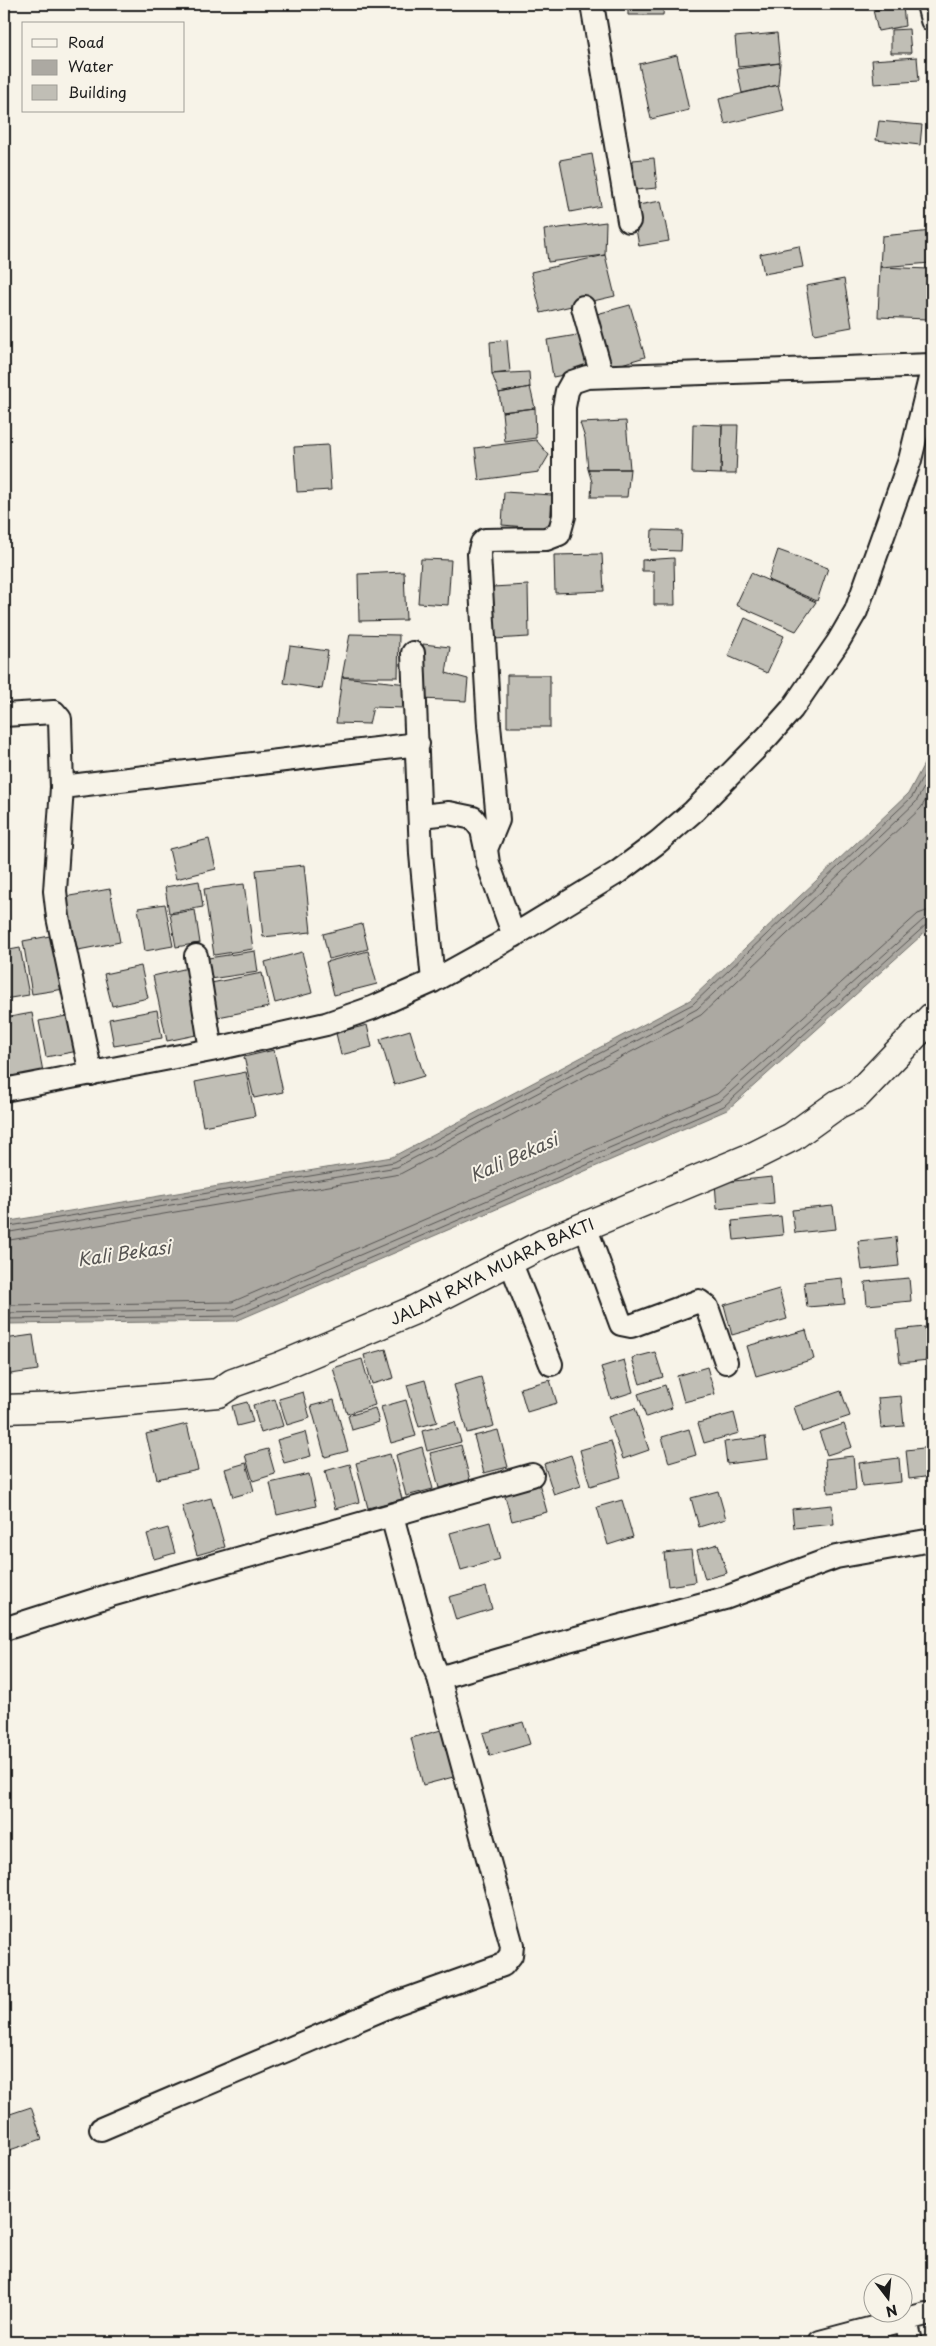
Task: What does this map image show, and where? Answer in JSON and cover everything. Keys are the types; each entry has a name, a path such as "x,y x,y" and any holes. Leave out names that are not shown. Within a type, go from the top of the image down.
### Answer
{"main road":[{"name":"JALAN RAYA MUARA BAKTI","path":"4,1409 62,1407 218,1393 232,1383 281,1366 412,1311 510,1261 585,1226 723,1171 792,1137 838,1104 856,1095 932,1017"}],"street":[{"path":"592,4 629,222"},
{"path":"928,4 932,20"},
{"path":"583,307 602,376"},
{"path":"486,849 498,820 489,725 480,547 482,542 490,539 546,539 559,534 564,516 564,407 567,391 572,382 577,379 602,376 932,365"},
{"path":"4,1090 211,1050 326,1024 372,1008 433,981 514,936 618,872 658,842 718,788 792,709 826,661 856,611 910,460 932,370"},
{"path":"413,654 420,816 433,981"},
{"path":"4,715 54,712 59,715 61,726 62,787 55,891 58,917 91,1074"},
{"path":"62,787 418,744"},
{"path":"420,816 449,813 473,818 482,830 488,863 514,936"},
{"path":"196,956 211,1050"},
{"path":"585,1226 621,1324 631,1326 700,1301 707,1307 726,1362"},
{"path":"510,1261 551,1364"},
{"path":"4,1629 111,1595 532,1475"},
{"path":"101,2130 397,2004 503,1965 508,1961 512,1946 439,1678 432,1662 392,1516"},
{"path":"439,1678 550,1645 725,1598 836,1557 932,1540"},
{"path":"820,2342 916,2317 911,2342"}],"water":[{"name":"Kali Bekasi","path":"932,749 932,926 727,1110 236,1321 4,1324 4,1222 392,1157 690,1000 908,794"}],"building":[{"path":"628,4 664,4 663,15 628,15"},
{"path":"903,6 905,26 878,31 873,10"},
{"path":"909,29 911,53 891,53 891,30"},
{"path":"777,33 780,63 738,67 735,37"},
{"path":"677,55 689,110 651,119 639,64"},
{"path":"917,57 919,81 874,84 872,60"},
{"path":"780,63 778,85 742,93 737,69"},
{"path":"778,85 784,110 725,124 719,99"},
{"path":"879,121 922,125 920,145 876,140"},
{"path":"592,154 601,206 570,212 560,160"},
{"path":"654,158 657,188 635,190 633,160"},
{"path":"661,201 669,241 639,246 632,206"},
{"path":"606,222 605,255 548,262 544,230"},
{"path":"932,231 931,263 880,267 882,236"},
{"path":"799,246 803,267 764,274 760,254"},
{"path":"605,255 615,296 541,313 531,272"},
{"path":"880,267 929,269 927,319 878,317"},
{"path":"844,279 852,327 814,334 806,286"},
{"path":"630,305 645,357 608,368 593,315"},
{"path":"583,334 590,370 553,377 547,340"},
{"path":"507,340 510,372 492,374 490,342"},
{"path":"529,372 530,387 499,393 492,374"},
{"path":"530,387 535,408 502,412 499,393"},
{"path":"535,408 536,438 505,442 502,412"},
{"path":"626,421 630,469 588,469 585,438 580,423"},
{"path":"693,424 722,425 721,474 692,473"},
{"path":"722,425 738,425 736,474 721,474"},
{"path":"536,440 549,455 539,472 479,480 475,448"},
{"path":"328,445 331,490 297,492 294,447"},
{"path":"588,469 630,469 627,497 591,497 592,482"},
{"path":"504,492 552,495 550,529 502,525"},
{"path":"652,530 682,531 681,551 651,550"},
{"path":"778,550 828,568 817,601 768,580"},
{"path":"602,554 604,591 555,593 554,555"},
{"path":"674,558 675,605 654,605 654,571 642,571 642,560"},
{"path":"421,559 451,560 448,605 418,603"},
{"path":"404,572 406,620 359,621 358,574"},
{"path":"751,573 816,602 796,631 736,605"},
{"path":"528,585 529,637 494,639 492,587"},
{"path":"745,618 784,636 767,673 728,656"},
{"path":"350,634 399,635 398,677 342,677"},
{"path":"423,644 450,647 446,673 468,679 466,701 421,699"},
{"path":"290,646 328,651 322,689 284,683"},
{"path":"507,675 550,675 550,727 507,727"},
{"path":"342,677 408,684 404,708 373,707 369,724 336,723"},
{"path":"209,839 216,869 176,879 169,849"},
{"path":"304,865 311,932 263,937 256,870"},
{"path":"199,881 203,907 169,913 165,887"},
{"path":"244,884 253,949 214,955 204,889"},
{"path":"110,889 120,942 73,951 64,897"},
{"path":"165,904 173,946 145,951 138,908"},
{"path":"195,910 200,943 176,947 170,914"},
{"path":"362,924 368,949 329,959 323,934"},
{"path":"55,935 64,989 32,994 23,941"},
{"path":"20,948 29,995 4,999 4,951"},
{"path":"255,951 258,972 210,979 208,958"},
{"path":"368,951 377,984 334,995 326,962"},
{"path":"302,952 312,993 275,1003 265,962"},
{"path":"141,966 148,998 112,1006 104,974"},
{"path":"188,968 201,1034 167,1041 153,976"},
{"path":"262,973 269,1007 218,1017 211,983"},
{"path":"157,1010 162,1038 114,1046 109,1019"},
{"path":"32,1013 44,1077 4,1084 4,1018"},
{"path":"72,1015 78,1051 46,1057 39,1021"},
{"path":"367,1025 372,1047 341,1055 336,1033"},
{"path":"410,1030 424,1076 394,1085 380,1039"},
{"path":"274,1050 283,1092 254,1098 244,1057"},
{"path":"246,1072 255,1116 203,1126 195,1082"},
{"path":"4,1146 8,1165 4,1166"},
{"path":"772,1177 774,1203 717,1209 715,1183"},
{"path":"833,1206 836,1229 795,1233 792,1210"},
{"path":"781,1216 783,1235 734,1240 732,1221"},
{"path":"896,1237 899,1266 862,1270 858,1241"},
{"path":"842,1278 845,1304 807,1307 804,1282"},
{"path":"909,1278 911,1301 867,1305 865,1282"},
{"path":"779,1289 787,1319 732,1335 724,1305"},
{"path":"925,1327 928,1360 900,1363 896,1330"},
{"path":"806,1330 814,1359 756,1376 747,1346"},
{"path":"33,1335 38,1370 4,1375 4,1339"},
{"path":"386,1349 394,1378 372,1384 364,1355"},
{"path":"655,1352 663,1377 640,1384 632,1358"},
{"path":"362,1359 375,1405 347,1414 333,1368"},
{"path":"624,1360 633,1392 611,1399 601,1367"},
{"path":"707,1367 715,1394 684,1402 677,1376"},
{"path":"481,1377 494,1426 467,1433 454,1385"},
{"path":"425,1380 437,1422 419,1427 407,1385"},
{"path":"550,1380 557,1403 527,1412 520,1388"},
{"path":"665,1385 672,1408 646,1417 638,1394"},
{"path":"841,1391 850,1416 802,1432 794,1407"},
{"path":"303,1392 310,1418 287,1425 279,1399"},
{"path":"901,1396 904,1426 881,1428 878,1398"},
{"path":"275,1399 283,1426 261,1433 253,1405"},
{"path":"334,1400 348,1451 325,1457 311,1406"},
{"path":"406,1400 416,1436 391,1443 381,1407"},
{"path":"247,1402 253,1422 237,1426 232,1406"},
{"path":"375,1408 379,1422 352,1430 348,1416"},
{"path":"635,1408 649,1450 623,1459 608,1417"},
{"path":"734,1413 739,1433 704,1443 698,1423"},
{"path":"455,1422 461,1442 427,1451 422,1431"},
{"path":"187,1424 198,1470 157,1479 146,1434"},
{"path":"844,1424 852,1447 827,1455 819,1432"},
{"path":"689,1429 696,1455 669,1463 662,1437"},
{"path":"498,1430 508,1467 484,1473 474,1436"},
{"path":"305,1432 311,1456 284,1463 277,1440"},
{"path":"765,1437 768,1459 727,1464 724,1442"},
{"path":"611,1441 621,1477 590,1486 580,1450"},
{"path":"461,1445 470,1480 439,1488 430,1453"},
{"path":"422,1447 433,1489 406,1496 396,1455"},
{"path":"932,1447 932,1476 909,1479 906,1450"},
{"path":"268,1449 275,1474 253,1481 245,1455"},
{"path":"390,1454 402,1499 368,1508 356,1463"},
{"path":"571,1455 581,1486 554,1495 544,1464"},
{"path":"853,1456 856,1490 828,1493 825,1459"},
{"path":"899,1458 901,1482 862,1486 859,1463"},
{"path":"246,1463 254,1491 233,1497 225,1469"},
{"path":"350,1464 359,1502 335,1509 325,1471"},
{"path":"309,1474 316,1506 277,1515 270,1483"},
{"path":"539,1483 547,1512 512,1521 504,1493"},
{"path":"718,1491 726,1519 699,1527 691,1498"},
{"path":"211,1498 225,1547 197,1555 182,1506"},
{"path":"622,1500 633,1537 608,1545 597,1507"},
{"path":"832,1505 834,1524 794,1528 792,1509"},
{"path":"490,1522 500,1559 461,1570 450,1533"},
{"path":"168,1528 175,1553 154,1559 147,1534"},
{"path":"718,1544 727,1573 705,1579 697,1550"},
{"path":"691,1550 695,1582 668,1586 664,1553"},
{"path":"486,1587 492,1609 456,1620 449,1597"},
{"path":"523,1722 530,1744 490,1756 483,1733"},
{"path":"445,1729 457,1776 423,1785 411,1738"},
{"path":"31,2107 42,2139 4,2152 4,2116"}]}
